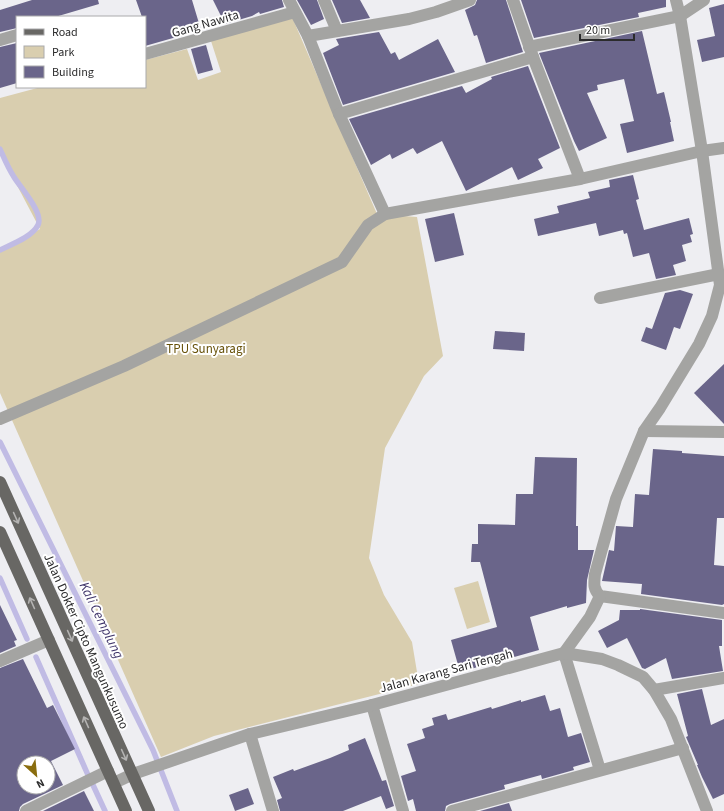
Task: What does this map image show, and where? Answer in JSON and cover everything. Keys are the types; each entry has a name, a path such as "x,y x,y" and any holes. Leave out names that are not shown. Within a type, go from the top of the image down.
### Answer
{"main road":[{"name":"Jalan Dokter Cipto Mangunkusumo","path":"0,482 149,811"},
{"path":"0,532 3,548 49,640 126,811"}],"street":[{"path":"289,0 308,36 339,114 385,214"},
{"path":"324,0 337,31"},
{"path":"308,36 409,19 436,12 470,0"},
{"path":"513,0 531,52 580,179"},
{"path":"676,0 680,16 702,152 720,285 712,316 699,344 660,408 644,431 616,499 595,574 594,586 595,590 600,596 724,613"},
{"path":"339,114 531,52 680,16 704,0"},
{"name":"Gang Nawita","path":"146,54 295,12"},
{"path":"0,40 16,35"},
{"path":"0,419 124,366 342,262 368,225 385,214 580,179 724,148"},
{"path":"600,298 719,274"},
{"path":"644,431 724,432"},
{"path":"600,596 590,617 564,653 600,770"},
{"path":"0,661 49,640"},
{"name":"Jalan Karang Sari Tengah","path":"114,783 132,774 250,734 372,705 564,653 602,659 643,677 654,690 671,719 707,811"},
{"path":"654,690 724,678"},
{"path":"372,705 403,811"},
{"path":"250,734 274,811"},
{"path":"452,811 683,748"},
{"path":"26,811 108,771"}],"green space":[{"name":"TPU Sunyaragi","path":"292,17 377,214 417,217 443,356 424,376 385,448 369,558 384,595 412,642 419,684 214,736 161,757 0,393 0,251 40,229 0,153 0,98 37,88 146,88 146,60 187,49 198,80 221,72 211,41"},
{"path":"478,581 490,622 467,629 454,588"}],"building":[{"path":"32,0 98,0 99,4 58,16 16,16 16,28 0,32 0,10"},
{"path":"136,0 192,0 201,30 146,46 146,16 142,16"},
{"path":"213,0 282,0 284,7 260,14 259,12 252,16 225,24"},
{"path":"297,0 317,0 324,19 311,25"},
{"path":"332,0 360,0 370,18 342,23"},
{"path":"477,0 506,0 523,52 486,63 477,35 474,36 465,10 475,5"},
{"path":"521,0 666,0 666,7 638,13 639,17 534,38"},
{"path":"724,4 724,57 702,62 697,40 715,36 709,8"},
{"path":"642,31 657,94 664,92 674,141 627,153 620,124 634,121 624,79 597,85 598,90 587,93 607,138 579,151 539,53"},
{"path":"379,32 391,54 395,52 399,60 438,39 455,72 343,105 323,53 339,45 336,39"},
{"path":"16,43 16,83 0,88 0,47"},
{"path":"206,45 213,70 198,74 191,49"},
{"path":"528,66 560,148 538,159 543,168 518,180 512,167 466,191 442,141 417,154 413,148 392,159 390,154 371,165 349,119 462,86 466,93 492,79 491,77"},
{"path":"633,175 639,199 636,200 644,230 689,218 693,234 690,235 692,242 682,245 686,261 673,265 676,275 656,279 649,253 633,257 627,233 624,234 623,230 599,236 596,223 538,236 534,219 559,213 557,206 590,198 588,192 610,187 609,180"},
{"path":"454,213 464,255 435,262 425,219"},
{"path":"680,290 693,294 680,329 674,327 666,350 641,341 646,327 652,329 665,293"},
{"path":"495,331 525,333 524,351 493,349"},
{"path":"724,364 724,424 694,393"},
{"path":"653,449 724,456 724,518 717,518 714,565 724,566 724,604 722,605 641,594 642,584 602,581 609,550 614,551 616,526 633,527 635,494 649,495"},
{"path":"535,457 577,458 576,526 578,526 578,550 594,550 587,580 586,603 567,608 567,606 530,617 539,650 460,672 451,640 497,627 480,562 471,562 472,544 478,544 478,524 515,525 516,494 533,494"},
{"path":"0,605 17,640 14,641 16,646 0,653"},
{"path":"640,609 722,620 722,646 719,646 723,671 672,679 666,658 645,669 642,668 627,638 607,648 598,631 619,620 620,610"},
{"path":"23,659 47,708 53,705 75,749 56,758 56,755 16,755 16,795 42,795 23,804 19,811 0,811 0,668"},
{"path":"702,689 711,725 724,719 724,794 713,799 702,777 686,737 688,736 677,694"},
{"path":"545,695 550,711 560,708 568,737 581,733 590,762 573,767 574,770 542,779 541,775 504,785 505,789 450,804 446,806 445,811 416,811 413,799 408,801 401,776 416,771 407,744 425,738 422,729 434,725 432,718 446,714 448,720 491,707 492,709 521,700 521,702"},
{"path":"365,738 382,781 386,780 394,806 386,809 381,796 343,811 280,811 277,800 282,798 273,777 293,769 294,771 349,750 348,745"},
{"path":"56,771 63,785 56,788"},
{"path":"248,788 254,804 235,811 229,795"},
{"path":"84,791 94,811 43,811"},
{"path":"509,803 512,811 480,811"}],"waterway":[{"path":"0,149 12,174 35,207 39,220 38,225 31,233 21,240 0,250"},
{"name":"Kali Cemplung","path":"0,442 153,750 177,811"},
{"path":"0,578 27,639"},
{"path":"36,657 88,775"},
{"path":"93,785 105,811"}]}
